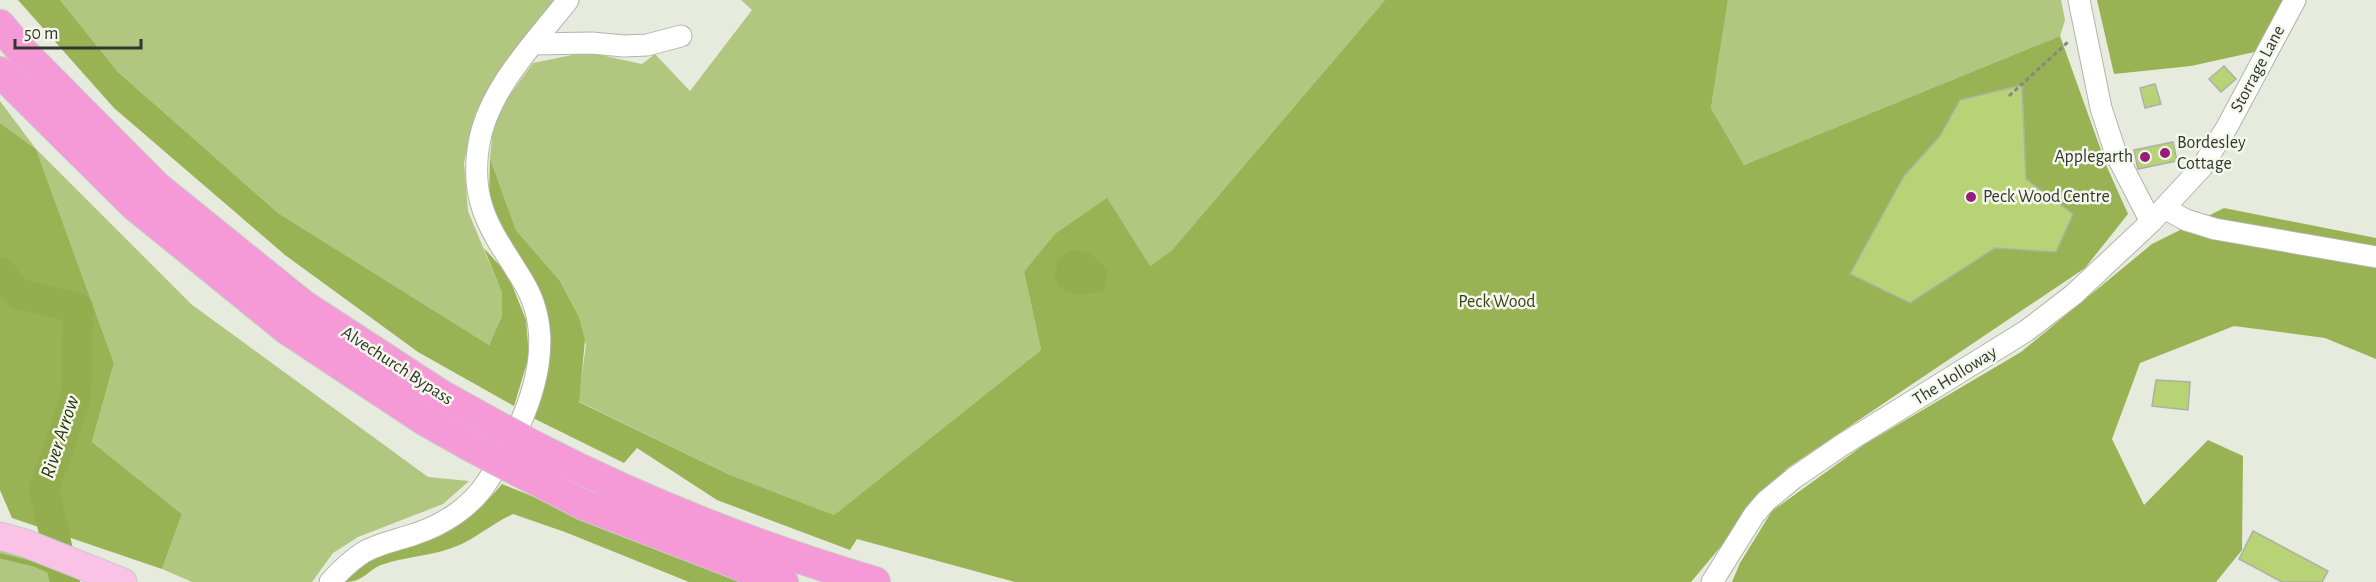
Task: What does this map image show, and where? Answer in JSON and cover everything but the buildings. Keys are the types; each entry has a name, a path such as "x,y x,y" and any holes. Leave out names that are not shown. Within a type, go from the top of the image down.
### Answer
{"highway":[{"name":"Alvechurch Bypass","path":"0,24 21,50 157,187 303,305 441,395 488,422 603,481 765,546 875,582"},
{"name":"Alvechurch Bypass","path":"0,72 134,205 288,330 424,420 584,505 783,582"}],"main road":[{"path":"12,539 90,567 123,582"}],"street":[{"path":"330,582 363,552 428,530 454,516 487,483 526,412 539,355 535,311 525,285 492,234 483,213 478,193 477,171 481,138 494,101 509,76 568,0"},
{"path":"2079,0 2101,108 2116,154 2158,215 2186,220 2215,229 2376,257"},
{"name":"Storrage Lane","path":"2202,167 2232,117 2295,0"},
{"path":"534,44 647,45 681,36"},
{"name":"The Holloway","path":"1712,582 1754,515 1766,501 1794,478 1842,445 2026,331 2073,295 2158,215 2202,167"}],"path":[{"path":"2009,96 2084,26"}],"shaded area":[{"path":"60,0 558,0 475,114 464,163 468,211 502,293 502,316 489,345 278,213 118,72"},
{"path":"741,0 1385,0 1172,250 1150,266 1024,272 1041,350 834,515 730,475 578,401 586,345 579,317 560,281 516,230 490,158 494,117 533,63 587,52 642,64 655,54 690,91 752,10"},
{"path":"1728,0 2061,0 2065,20 2060,36 1744,165 1711,108"},
{"path":"0,101 36,149 0,123"},
{"path":"36,149 191,304 428,477 469,481 443,504 358,537 333,553 312,582 192,582 162,569 182,514 92,442 114,363"},
{"path":"1071,250 1090,253 1108,270 1103,292 1081,295 1061,289 1054,277 1058,260"},
{"path":"0,548 20,555 64,577 65,582 0,582"}],"green space":[{"path":"18,0 60,0 118,72 278,213 489,345 502,316 502,293 484,248 508,275 526,320 529,356 514,406 418,352 285,255 114,108"},
{"name":"Peck Wood","path":"1385,0 1728,0 1711,108 1744,165 2060,36 2107,167 2128,214 2085,268 1786,469 1691,582 1015,582 857,539 850,550 717,500 637,448 624,463 531,417 546,343 489,199 490,158 516,230 560,281 579,317 585,340 579,402 730,475 834,515 1041,350 1024,272 1055,234 1107,198 1150,266 1172,250","holes":["2021,85 2026,179 2073,215 2056,252 1995,248 1850,274 1904,176 1940,136 1960,100"]},
{"path":"2097,0 2285,0 2259,51 2191,66 2114,74"},
{"path":"0,123 36,149 114,363 92,442 182,514 162,569 12,518 0,490"},
{"path":"2224,208 2376,238 2376,359 2325,338 2234,326 2140,363 2112,439 2144,505 2208,440 2243,456 2242,550 2216,582 1732,582 1740,563 1772,511 1865,444 2021,352 2152,244"},
{"path":"502,484 745,582 689,582 565,532 513,514 457,546 384,564 362,578 344,582 370,558 420,542 455,526 485,503"}],"waterway":[{"name":"River Arrow","path":"0,272 18,294 78,308 76,399 44,488 65,582"},
{"path":"0,556 34,564 64,577"}],"place":[{"name":"Bordesley Cottage","path":"2165,153"},
{"name":"Applegarth","path":"2145,157"},
{"name":"Peck Wood Centre","path":"1971,197"}]}
